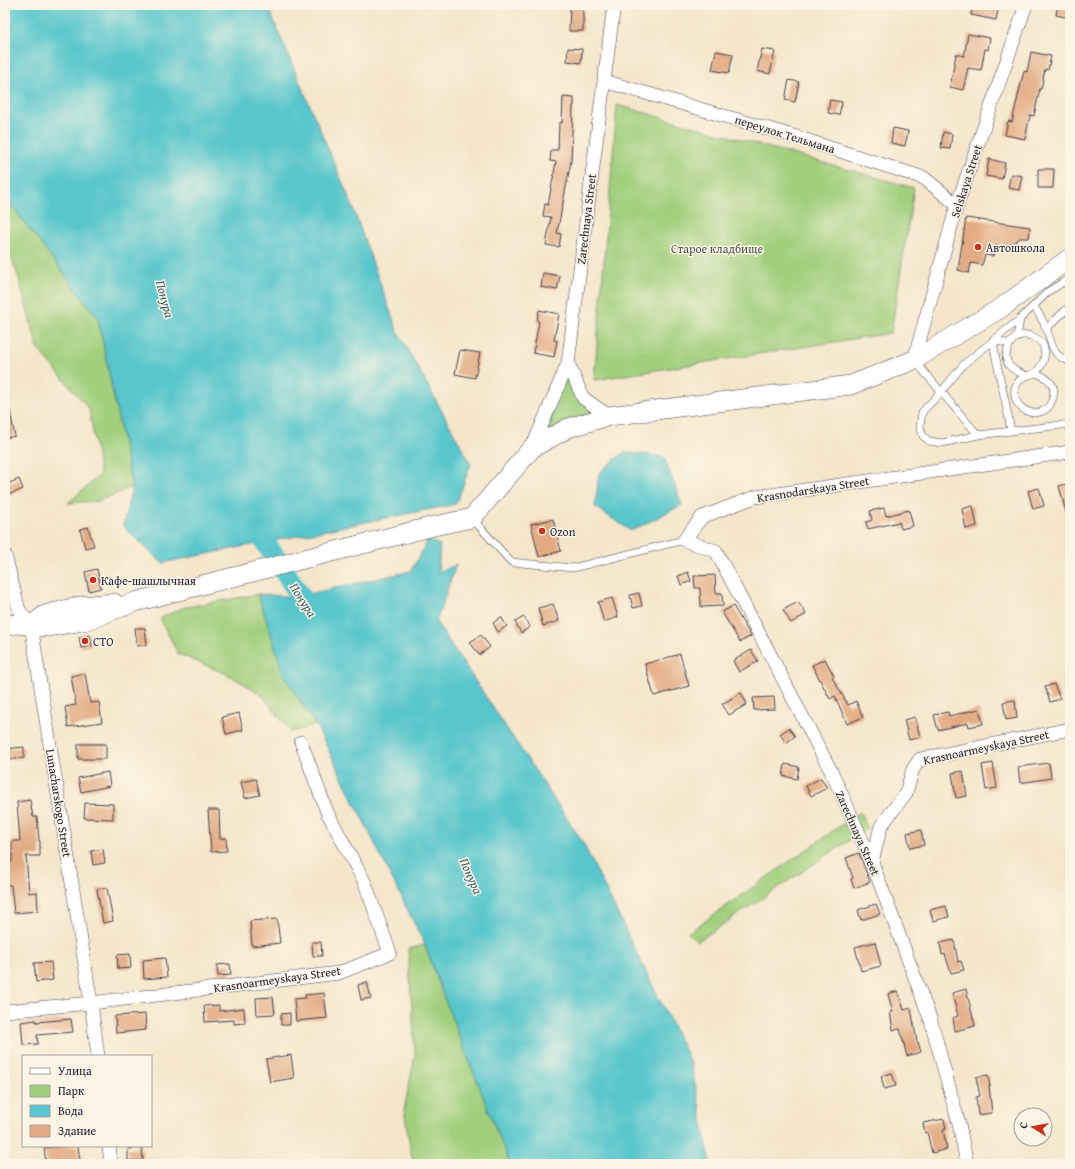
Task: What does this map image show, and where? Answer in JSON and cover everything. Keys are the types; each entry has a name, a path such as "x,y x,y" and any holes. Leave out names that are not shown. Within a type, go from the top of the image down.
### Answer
{"street":[{"name":"Zarechnaya Street","path":"609,416 583,398 568,362 614,5"},
{"name":"Selskaya Street","path":"914,360 957,205 1026,5"},
{"name":"переулок Тельмана","path":"604,81 793,136 924,178 957,205"},
{"path":"532,448 568,428 609,416 851,385 914,360 1001,308 1070,258"},
{"path":"5,625 30,625 45,615 80,606 135,602 434,526 472,518 532,448 568,362"},
{"name":"Krasnodarskaya Street","path":"684,540 702,518 755,497 1070,452"},
{"name":"Zarechnaya Street","path":"684,540 716,551 832,773 872,862 931,1021 959,1124 967,1164"},
{"name":"Lunacharskogo Street","path":"5,555 19,610 30,625 91,1003 98,1055"},
{"name":"Krasnoarmeyskaya Street","path":"872,862 881,826 906,793 913,769 920,759 1070,729"},
{"name":"Krasnoarmeyskaya Street","path":"5,1011 91,1003 339,973 390,953 365,883 327,812 302,742"},
{"path":"109,1147 112,1164"}],"lane":[{"path":"1070,278 1049,291 1020,319 964,364 922,412 920,426 923,436 929,441 942,443 978,435 1070,424"},
{"path":"1034,306 1047,328 1053,350 1062,359 1070,361"},
{"path":"1047,328 1070,306"},
{"path":"1020,319 1016,337 1010,344 1006,354 1008,364 1015,372 1025,375 1036,373 1045,377 1052,384 1054,395 1051,404 1043,411 1032,413 1023,410 1016,403 1014,392 1018,382 1025,375"},
{"path":"1016,337 1027,335 1036,338 1044,346 1046,356 1042,366 1036,373"},
{"path":"993,340 1010,344"},
{"path":"993,340 1010,431"},
{"path":"914,360 978,435"},
{"path":"472,518 511,562 573,568 684,540"}],"green space":[{"name":"Старое кладбище","path":"617,105 914,188 891,333 594,380"},
{"path":"5,197 98,318 132,487 99,501 68,503 100,475 89,409 38,349 18,275 5,242"},
{"path":"568,363 583,398 609,416 532,448"},
{"path":"258,594 284,675 316,725 291,732 261,694 229,675 178,654 160,618 182,608"},
{"path":"860,812 868,828 698,941 688,933"},
{"path":"425,945 448,1008 510,1164 413,1164 404,1110 415,1055 408,949"}],"water":[{"path":"5,5 267,5 350,200 397,330 471,464 456,504 162,563 123,526 132,487 98,318 5,197"},
{"path":"624,452 664,457 682,505 631,531 595,507 599,473"},
{"path":"428,540 440,545 438,572 456,565 436,622 582,841 691,1064 711,1164 510,1164 448,1008 425,945 316,725 284,675 258,594 295,597 411,571"}],"building":[{"path":"973,5 999,5 996,20 971,15"},
{"path":"1058,5 1070,5 1070,18 1056,15"},
{"path":"570,7 583,8 583,31 569,31"},
{"path":"968,34 990,38 988,50 985,49 981,70 968,68 963,90 950,87 956,54 964,56"},
{"path":"568,48 582,49 581,63 567,61"},
{"path":"762,49 775,51 770,74 757,71"},
{"path":"716,51 733,54 729,73 712,70"},
{"path":"1031,52 1051,56 1048,70 1045,69 1034,116 1030,115 1025,139 1005,135 1008,121 1012,122 1024,71 1027,72"},
{"path":"789,80 799,82 795,102 785,100"},
{"path":"563,97 574,98 574,106 571,161 557,233 561,234 559,247 546,245 551,217 543,216 545,204 548,205 556,162 550,161 551,150 558,150 559,123 562,123"},
{"path":"830,100 842,102 839,115 828,113"},
{"path":"893,128 908,131 905,146 891,143"},
{"path":"943,132 952,134 950,149 941,148"},
{"path":"989,159 1005,163 1002,179 986,176"},
{"path":"1038,169 1054,169 1053,188 1038,188"},
{"path":"1011,174 1022,176 1019,190 1008,188"},
{"name":"Автошкола","path":"966,218 1030,227 1029,238 1020,238 1007,248 996,245 993,256 985,255 982,265 971,263 969,273 958,270"},
{"path":"543,273 560,276 557,290 541,287"},
{"path":"539,310 559,314 554,340 557,341 554,357 533,353 539,322 537,321"},
{"path":"460,350 480,353 475,378 455,374"},
{"path":"9,407 15,436 5,438 5,408"},
{"path":"19,479 23,489 5,496 5,485"},
{"path":"1070,483 1070,515 1067,516 1059,486"},
{"path":"1039,488 1044,506 1033,509 1028,491"},
{"path":"973,506 977,526 966,529 962,509"},
{"path":"884,508 886,516 909,510 913,526 901,529 899,522 868,529 866,522 872,520 870,511"},
{"path":"553,519 561,551 539,557 531,524"},
{"path":"88,527 94,546 85,548 80,529"},
{"path":"97,569 101,588 89,591 85,572"},
{"path":"688,572 691,581 681,585 678,576"},
{"path":"715,575 716,593 722,593 723,606 701,607 700,588 695,588 694,576"},
{"path":"639,593 642,606 633,608 630,595"},
{"path":"612,598 618,617 604,622 598,602"},
{"path":"798,602 806,614 791,623 783,610"},
{"path":"553,604 559,621 543,626 538,608"},
{"path":"733,606 751,636 740,642 722,612"},
{"path":"501,617 507,626 498,632 493,623"},
{"path":"524,617 530,627 521,633 515,622"},
{"path":"135,628 145,628 147,645 137,646"},
{"path":"90,635 92,646 81,648 79,637"},
{"path":"481,635 490,647 479,655 470,642"},
{"path":"751,650 758,661 739,672 733,661"},
{"path":"680,654 689,686 654,696 645,664"},
{"path":"825,659 834,676 832,677 848,705 856,701 863,717 847,724 835,696 830,699 812,665"},
{"path":"85,673 90,703 99,702 102,722 68,727 65,707 76,705 71,676"},
{"path":"1054,684 1060,699 1050,702 1045,687"},
{"path":"741,693 747,704 729,715 722,704"},
{"path":"774,697 775,709 754,710 753,698"},
{"path":"1015,700 1017,718 1006,720 1003,702"},
{"path":"979,709 983,724 969,727 968,723 938,730 934,715 948,712 949,716"},
{"path":"239,713 243,730 226,734 222,717"},
{"path":"915,717 920,737 909,740 904,720"},
{"path":"789,728 795,736 786,743 780,734"},
{"path":"78,744 106,744 106,759 78,759"},
{"path":"24,747 24,758 5,760 5,749"},
{"path":"993,763 997,788 986,790 982,765"},
{"path":"1049,763 1051,778 1020,783 1018,767"},
{"path":"785,764 799,767 797,779 783,776"},
{"path":"963,771 967,796 956,798 952,773"},
{"path":"108,772 110,786 81,792 78,778"},
{"path":"821,778 827,788 811,796 806,786"},
{"path":"256,779 260,795 245,798 241,782"},
{"path":"30,800 33,817 37,817 40,856 26,856 29,893 37,892 38,911 14,913 11,885 5,885 5,863 12,862 12,841 20,841 17,802"},
{"path":"85,803 113,804 113,819 84,818"},
{"path":"208,810 219,810 220,839 226,838 227,851 211,852"},
{"path":"921,830 924,845 910,848 907,833"},
{"path":"103,849 105,863 93,865 91,851"},
{"path":"859,853 870,882 854,888 851,879 853,878 846,858"},
{"path":"107,888 113,921 103,923 97,889"},
{"path":"876,904 880,914 861,920 858,910"},
{"path":"946,906 949,917 933,921 930,910"},
{"path":"277,919 280,943 252,946 250,921"},
{"path":"954,940 958,962 961,961 964,970 951,973 945,954 942,955 940,943"},
{"path":"312,942 321,942 322,956 313,956"},
{"path":"875,942 881,966 861,971 855,947"},
{"path":"130,954 131,968 118,969 117,955"},
{"path":"165,958 167,977 144,979 143,960"},
{"path":"51,962 53,980 36,982 34,963"},
{"path":"230,964 231,975 218,976 217,965"},
{"path":"367,982 371,998 361,1000 358,985"},
{"path":"966,989 975,1026 955,1031 953,1018 958,1016 952,993"},
{"path":"898,991 904,1010 911,1008 917,1042 921,1052 907,1056 900,1029 893,1030 890,1012 893,1012 888,994"},
{"path":"324,993 327,1018 296,1021 294,999 306,998 305,995"},
{"path":"273,997 275,1014 257,1015 256,998"},
{"path":"219,1005 219,1011 244,1008 245,1023 234,1024 234,1020 205,1022 204,1006"},
{"path":"290,1013 290,1025 281,1025 281,1014"},
{"path":"145,1014 146,1030 116,1033 115,1016"},
{"path":"71,1019 73,1032 37,1035 38,1044 23,1045 21,1022"},
{"path":"291,1055 294,1078 270,1082 266,1059"},
{"path":"892,1073 896,1086 884,1089 881,1076"},
{"path":"988,1075 992,1113 978,1115 976,1097 980,1096 976,1077"},
{"path":"944,1119 946,1129 943,1130 947,1149 932,1153 927,1132 925,1133 923,1123"},
{"path":"78,1147 80,1161 46,1164 44,1148"},
{"path":"142,1148 143,1161 128,1161 128,1149"}],"waterway":[{"name":"Понура","path":"250,519 315,618"}],"place":[{"name":"Автошкола","path":"978,247"},
{"name":"Ozon","path":"542,531"},
{"name":"Кафе-шашлычная","path":"93,580"},
{"name":"СТО","path":"85,641"}]}
